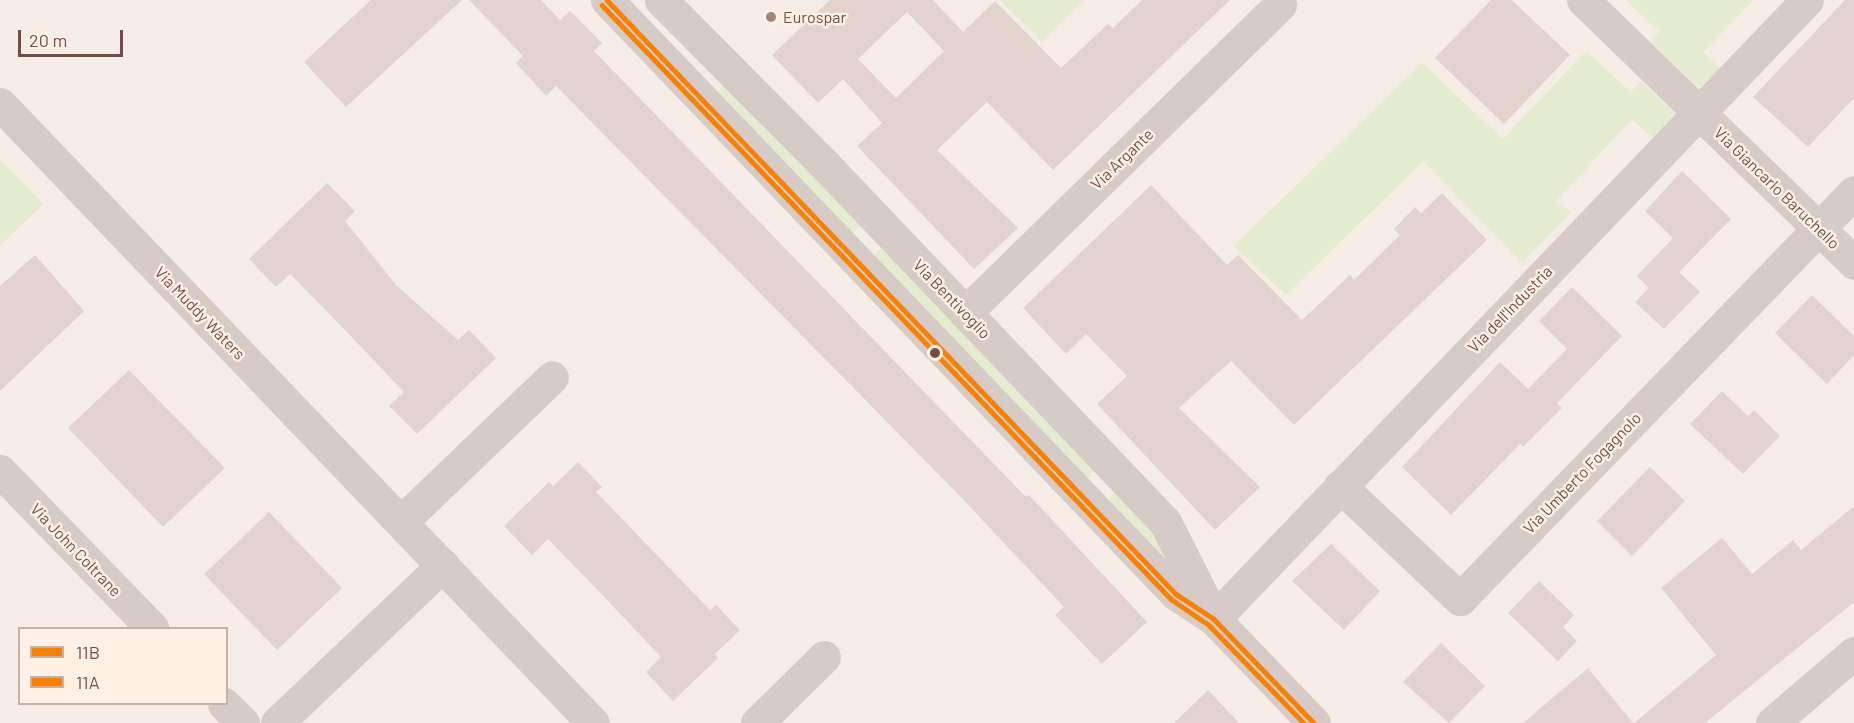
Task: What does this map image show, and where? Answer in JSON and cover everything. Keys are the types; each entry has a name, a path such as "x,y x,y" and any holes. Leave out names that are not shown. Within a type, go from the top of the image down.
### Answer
{"street":[{"name":"Via Bentivoglio","path":"607,0 1176,594 1214,619 1314,723"},
{"name":"Via Bentivoglio","path":"661,0 709,46 1165,522 1214,619"},
{"name":"Via Giancarlo Baruchello","path":"1582,0 1854,263"},
{"name":"Via dell'Industria","path":"1214,619 1807,0"},
{"name":"Via Argante","path":"965,313 1280,5"},
{"path":"662,59 709,46 701,100"},
{"name":"Via Muddy Waters","path":"0,104 593,723"},
{"path":"1818,229 1854,192"},
{"name":"Via Umberto Fogagnolo","path":"1340,486 1460,599 1818,229"},
{"path":"401,522 552,377"},
{"name":"Via John Coltrane","path":"0,471 151,627"},
{"path":"277,723 443,565"},
{"path":"1772,723 1854,653"},
{"path":"757,723 824,657"},
{"path":"225,705 243,723"}],"green space":[{"path":"1000,0 1083,0 1042,42"},
{"path":"1626,0 1754,0 1703,52 1720,69 1700,89 1651,42 1660,33"},
{"path":"1586,51 1631,92 1641,81 1676,114 1653,139 1632,119 1557,200 1571,213 1522,263 1423,161 1286,295 1234,246 1422,63 1503,139"},
{"path":"727,85 864,222 846,240 717,91"},
{"path":"0,160 43,204 0,246"},
{"path":"885,244 1099,465 1084,482 870,259"},
{"path":"1121,488 1157,528 1187,592 1105,503"}],"building":[{"path":"371,0 462,0 346,107 304,62"},
{"path":"469,0 541,0 560,20 570,11 602,43 594,51 1026,497 1029,495 1147,622 1102,664 1055,615 1064,607 958,494 556,86 546,96 516,63 523,56"},
{"path":"830,0 933,0 963,32 995,1 1061,68 1108,24 1113,28 1142,0 1230,0 1053,170 987,102 937,150 1018,228 974,269 857,146 882,123 843,79 818,103 772,55","holes":["907,12 944,51 896,98 858,59"]},
{"path":"1491,0 1512,0 1570,55 1504,124 1435,58"},
{"path":"1845,0 1854,0 1854,98 1808,147 1753,97"},
{"path":"1682,171 1731,219 1679,272 1700,292 1664,329 1635,302 1649,288 1637,276 1673,238 1645,211"},
{"path":"327,183 355,211 345,221 396,285 458,340 469,330 496,358 417,434 389,406 404,392 345,330 290,274 276,287 249,259"},
{"path":"1151,185 1227,265 1238,255 1302,320 1350,275 1354,280 1400,235 1394,229 1415,207 1421,213 1442,193 1487,240 1294,425 1231,361 1179,408 1260,487 1215,530 1097,404 1127,376 1086,334 1066,354 1023,308"},
{"path":"35,255 84,311 0,391 0,286"},
{"path":"1572,287 1622,336 1557,403 1562,408 1523,447 1520,444 1451,515 1402,467 1500,362 1528,389 1567,349 1539,321"},
{"path":"1812,295 1854,336 1854,355 1827,384 1775,333"},
{"path":"129,370 225,468 163,527 68,428"},
{"path":"1722,391 1748,416 1754,410 1780,436 1743,474 1690,424"},
{"path":"578,462 602,487 596,492 710,610 716,605 740,630 715,654 718,658 673,701 646,672 661,657 589,581 548,539 532,555 504,526 549,482 553,486"},
{"path":"1650,467 1685,501 1632,556 1597,521"},
{"path":"1854,506 1854,602 1705,723 1634,723 1716,655 1661,588 1722,538 1752,574 1793,540 1801,550"},
{"path":"269,512 342,588 277,650 204,574"},
{"path":"1331,544 1380,591 1344,630 1292,581"},
{"path":"1539,581 1574,615 1563,627 1577,641 1558,661 1508,613"},
{"path":"1441,643 1485,686 1449,723 1403,682"},
{"path":"1588,668 1633,723 1523,723"},
{"path":"1208,690 1239,723 1174,723"}],"transit line":[{"name":"11B","path":"607,0 1176,594 1214,619 1314,723"},
{"name":"11A","path":"602,5 1171,599 1209,625 1304,723"}],"place":[{"name":"Eurospar","path":"771,17"}]}
